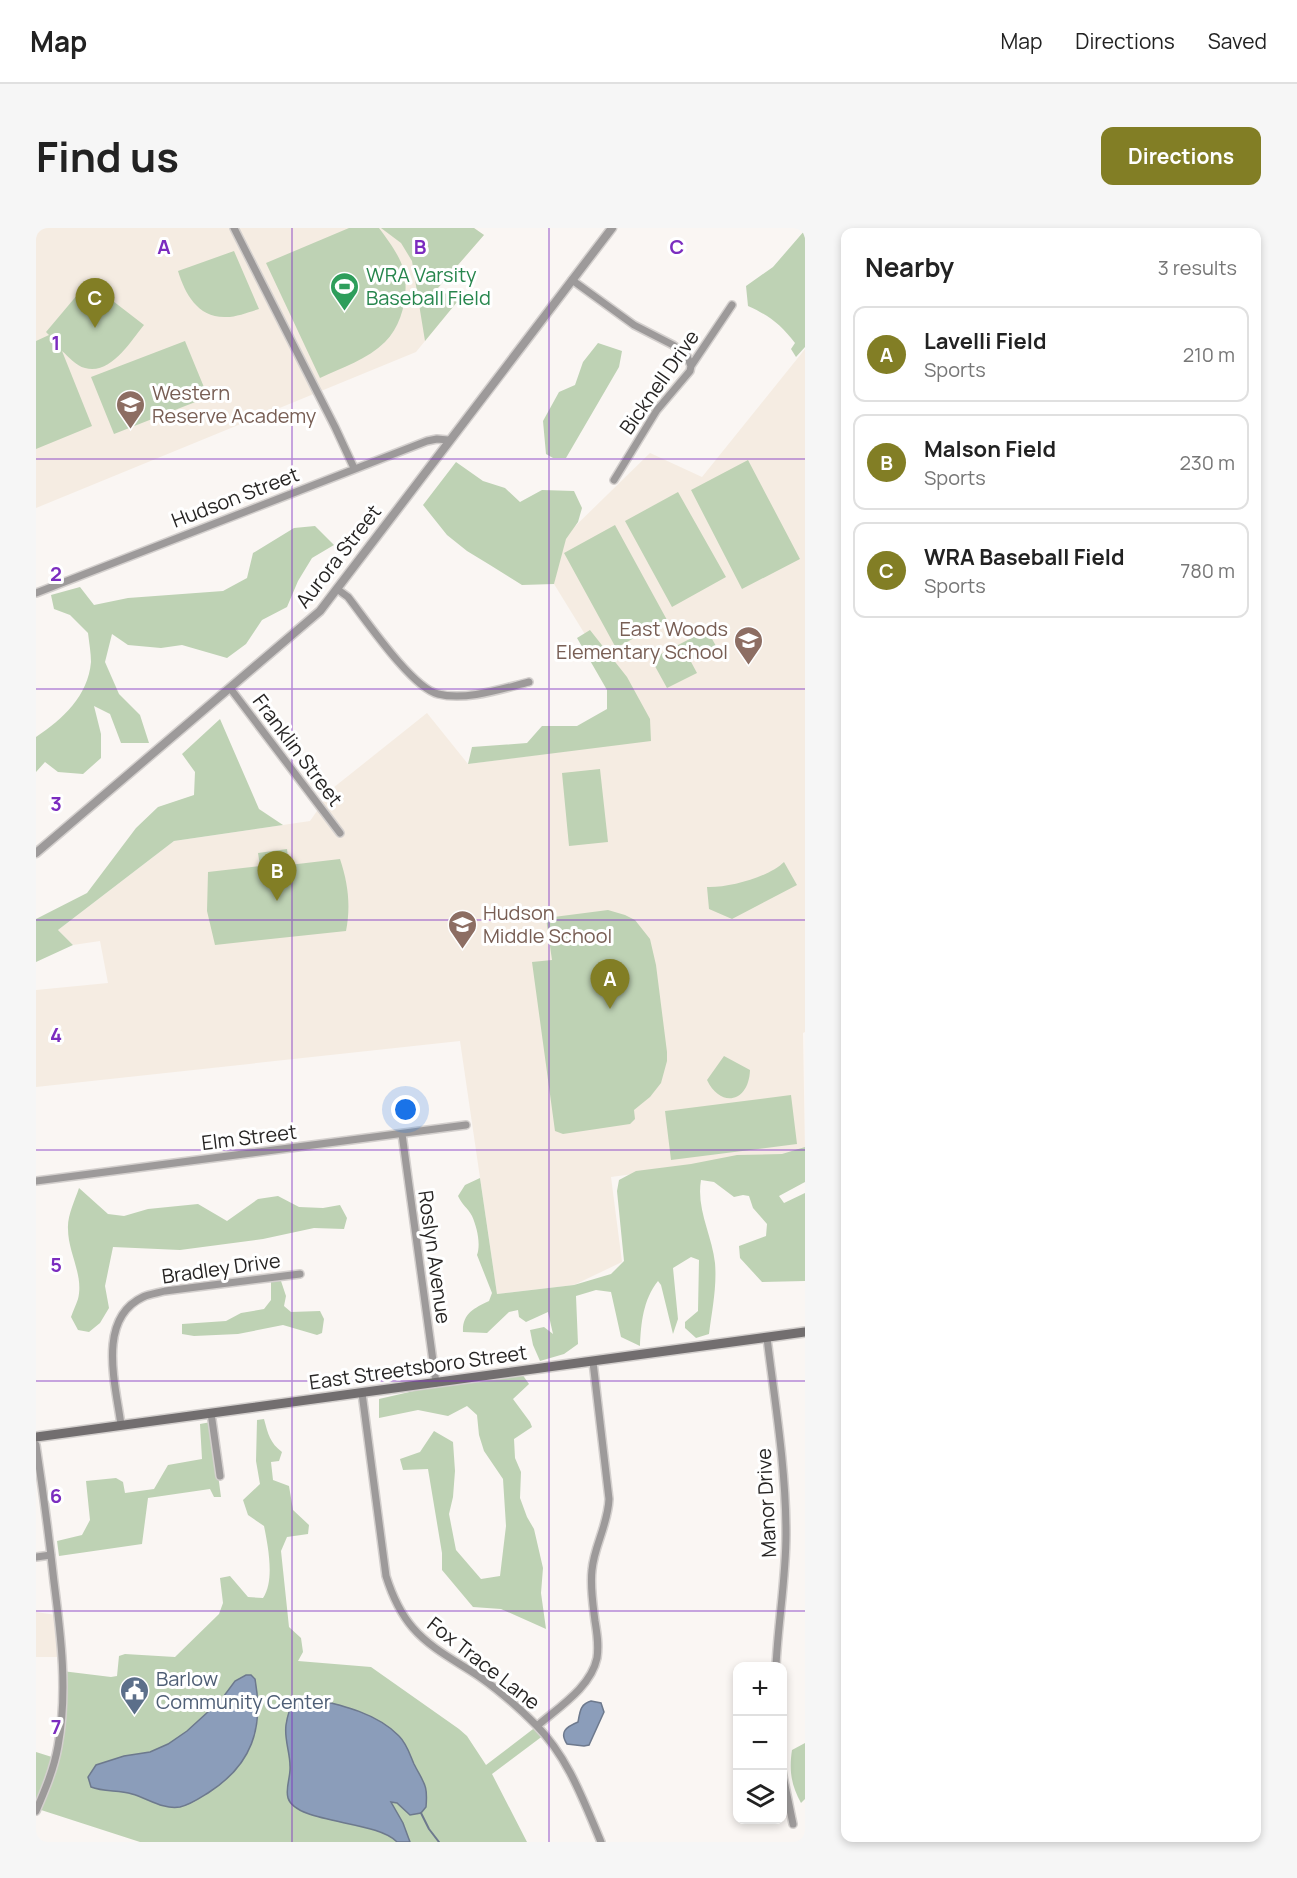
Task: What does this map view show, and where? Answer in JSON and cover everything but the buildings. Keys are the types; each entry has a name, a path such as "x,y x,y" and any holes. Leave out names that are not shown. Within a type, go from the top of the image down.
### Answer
{"main road":[{"name":"East Streetsboro Street","path":"36,1437 805,1332"}],"street":[{"path":"234,228 354,468"},
{"name":"Aurora Street","path":"36,853 320,610 612,228"},
{"path":"572,280 634,325 673,345 687,356 691,366"},
{"name":"Bicknell Drive","path":"614,480 657,410 690,371 691,366 732,305"},
{"name":"Hudson Street","path":"36,593 354,468 427,441 448,440"},
{"path":"337,589 348,597 408,672 428,691 458,696 483,693 529,682"},
{"name":"Franklin Street","path":"230,688 340,833"},
{"name":"Elm Street","path":"36,1181 466,1125"},
{"name":"Roslyn Avenue","path":"402,1134 436,1383"},
{"name":"Bradley Drive","path":"121,1425 111,1345 117,1323 135,1302 144,1296 165,1291 300,1274"},
{"name":"Manor Drive","path":"767,1338 781,1454 786,1533 783,1600 776,1662"},
{"path":"537,1726 581,1687 593,1670 597,1659 598,1645 591,1571 606,1522 609,1498 592,1362"},
{"name":"Fox Trace Lane","path":"362,1393 386,1576 392,1595 415,1630 440,1651 505,1696 537,1726 572,1777 601,1842"},
{"path":"211,1413 220,1476"},
{"path":"36,1445 62,1645 62,1719 55,1759 36,1811"},
{"path":"36,1557 51,1555"},
{"path":"787,1792 793,1824"}],"shaded area":[{"name":"Western Reserve Academy","path":"36,228 474,228 484,235 438,288 457,302 416,352 36,508"},
{"path":"805,349 805,1032 803,1033 805,1151 611,1177 622,1262 574,1285 497,1294 460,1041 36,1087 36,990 108,983 100,941 73,945 58,930 174,841 310,821 333,788 427,713 468,764 650,740 554,584 563,538 650,453 702,477"},
{"path":"36,1612 56,1615 60,1657 36,1657"}],"green space":[{"name":"WRA Varsity Baseball Field","path":"349,228 379,228 400,260 405,281 405,300 396,327 385,342 362,358 320,378 266,263"},
{"path":"381,228 474,228 484,235 438,288 457,302 425,341 412,261 401,243"},
{"path":"805,230 805,347 796,357 791,349 795,343 784,331 769,317 748,306 746,286 773,267"},
{"path":"234,251 259,309 230,317 216,316 200,309 194,303 178,271"},
{"path":"100,291 144,325 119,356 103,367 94,369 82,367 62,351 92,426 36,449 36,341 49,335 46,332 78,294"},
{"path":"185,341 208,397 114,434 91,377"},
{"path":"598,343 622,351 619,367 566,458 553,458 546,454 543,421 559,392 575,385 583,362"},
{"path":"748,460 800,559 742,589 691,490"},
{"path":"456,462 483,481 505,488 520,502 542,490 574,491 582,508 578,522 566,539 554,584 522,585 467,551 447,535 423,505"},
{"path":"678,492 726,577 672,607 625,521"},
{"path":"615,525 667,620 616,648 564,553"},
{"path":"315,526 334,545 312,558 298,581 287,607 262,620 246,644 227,658 182,645 161,648 128,645 112,634 105,662 119,694 140,715 149,743 121,743 110,714 94,706 101,734 101,758 83,774 58,772 45,762 36,772 36,737 72,706 85,686 91,662 88,633 70,615 54,609 51,595 80,587 94,605 128,598 223,591 247,578 253,553 294,528"},
{"path":"590,630 627,677 650,719 651,741 468,764 472,747 527,743 542,726 577,726 607,709 607,690 577,638"},
{"path":"707,630 716,646 690,660 697,673 667,688 651,659"},
{"path":"220,719 259,809 283,825 174,841 58,930 73,945 36,962 36,919 87,893 136,828 158,807 194,795 195,772 182,754"},
{"path":"600,769 608,842 569,846 562,773"},
{"path":"287,849 289,865 340,859 348,895 346,931 215,945 207,911 208,872 260,866 258,853"},
{"path":"784,862 797,885 732,919 709,909 707,887 726,886 759,877"},
{"path":"608,910 635,920 650,939 656,965 667,1061 661,1083 650,1097 634,1110 635,1119 630,1124 563,1134 555,1131 532,962 552,960 546,918"},
{"path":"724,1056 750,1070 745,1089 733,1098 719,1095 707,1080"},
{"path":"791,1095 797,1144 671,1160 665,1111"},
{"path":"805,1147 805,1182 779,1196 784,1203 805,1193 805,1281 762,1282 740,1258 739,1246 766,1236 767,1224 753,1208 749,1196 734,1197 714,1182 701,1180 702,1212 715,1263 715,1290 709,1334 696,1338 685,1328 685,1322 698,1311 699,1260 691,1257 673,1268 678,1319 673,1334 658,1281 646,1304 640,1346 621,1337 611,1292 596,1290 576,1296 578,1344 564,1354 540,1361 533,1345 530,1330 544,1327 553,1334 548,1312 526,1322 519,1317 518,1310 509,1312 487,1333 463,1332 467,1316 474,1309 489,1301 492,1293 477,1255 478,1241 474,1220 458,1196 465,1185 480,1178 497,1294 574,1285 611,1274 624,1261 617,1191 619,1180 636,1171 737,1155 782,1154"},
{"path":"79,1188 108,1214 124,1216 148,1209 198,1204 227,1221 258,1199 278,1196 299,1207 323,1208 340,1205 347,1218 344,1229 314,1228 263,1239 180,1250 113,1247 105,1286 109,1308 100,1323 89,1332 78,1330 71,1317 78,1299 79,1281 70,1247 68,1224"},
{"path":"271,1281 281,1281 286,1296 284,1306 291,1312 320,1311 324,1319 322,1333 317,1335 283,1325 238,1334 194,1336 182,1334 182,1324 226,1321 241,1313 264,1309 271,1300"},
{"path":"522,1374 529,1384 513,1399 532,1427 514,1439 515,1458 521,1472 520,1498 534,1529 543,1568 541,1593 546,1629 501,1609 473,1607 442,1570 442,1553 428,1469 403,1470 400,1459 420,1452 434,1431 453,1442 455,1471 449,1514 456,1550 481,1579 500,1576 506,1526 503,1479 484,1451 479,1435 477,1415 467,1406 448,1416 418,1410 379,1418 379,1399 418,1390"},
{"path":"264,1419 270,1438 282,1452 279,1461 271,1462 273,1480 289,1486 293,1510 309,1525 308,1534 287,1537 281,1551 289,1627 301,1638 303,1652 298,1661 371,1667 459,1729 467,1736 486,1765 537,1726 544,1735 492,1774 527,1842 140,1842 38,1809 36,1811 36,1752 55,1758 62,1671 111,1677 117,1676 119,1656 125,1654 175,1657 219,1614 223,1603 220,1578 230,1576 248,1597 263,1598 267,1591 270,1573 264,1526 248,1515 243,1500 260,1484 256,1461 257,1420"},
{"path":"211,1422 221,1497 214,1497 210,1489 148,1498 142,1544 59,1556 57,1541 82,1535 90,1520 86,1481 116,1478 123,1482 125,1493 154,1489 168,1465 202,1459 200,1424"},
{"path":"805,1743 805,1799 801,1803 793,1784 791,1757 792,1750"}],"water":[{"path":"251,1675 255,1679 258,1714 256,1729 245,1758 223,1782 208,1793 187,1805 174,1807 161,1805 132,1794 91,1787 88,1777 96,1765 124,1756 150,1752 168,1744 187,1731 221,1700 235,1681"},
{"path":"311,1698 346,1707 380,1721 404,1742 426,1793 426,1807 421,1813 410,1815 397,1803 391,1802 403,1823 410,1842 397,1842 373,1830 306,1813 294,1806 288,1798 290,1761 286,1735 287,1718 292,1705 300,1700"},
{"path":"591,1701 601,1703 604,1712 589,1745 567,1744 564,1736 565,1730 578,1722 583,1706"}],"waterway":[{"path":"421,1813 439,1842"}],"place":[{"name":"WRA Varsity Baseball Field","path":"345,312"},
{"name":"WRA Baseball Field","path":"95,328"},
{"name":"Western Reserve Academy","path":"131,430"},
{"name":"East Woods Elementary School","path":"749,666"},
{"name":"Malson Field","path":"277,901"},
{"name":"Hudson Middle School","path":"462,950"},
{"name":"Lavelli Field","path":"610,1009"},
{"name":"Barlow Community Center","path":"135,1716"}]}
